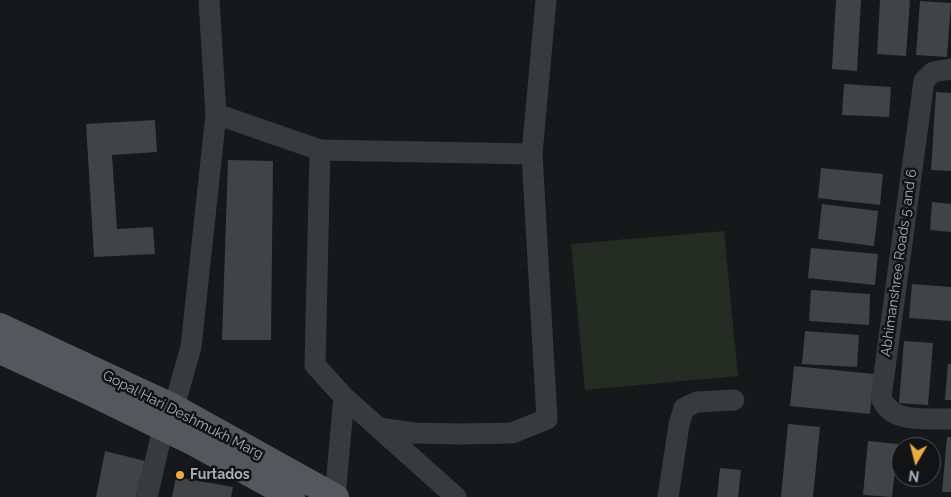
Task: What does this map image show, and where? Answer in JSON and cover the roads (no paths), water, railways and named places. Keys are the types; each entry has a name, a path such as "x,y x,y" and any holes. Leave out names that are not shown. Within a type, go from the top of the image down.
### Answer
{"main road":[{"name":"Gopal Hari Deshmukh Marg","path":"0,326 169,418 336,497"},
{"name":"Gopal Hari Deshmukh Marg","path":"0,350 169,418 194,443 292,497"}],"street":[{"path":"147,497 191,347 216,114 209,0"},
{"path":"379,428 414,433 512,433 547,419 532,154 546,0"},
{"name":"Abhimanshree Roads 5 and 6","path":"951,69 933,72 924,81 881,398 888,410 895,415 951,419"},
{"path":"216,114 320,150 532,154"},
{"path":"320,150 315,365 344,397 456,497"},
{"path":"336,497 344,397"},
{"path":"668,497 679,425 684,408 697,402 734,400"}],"place":[{"name":"Furtados","path":"180,475"}]}
